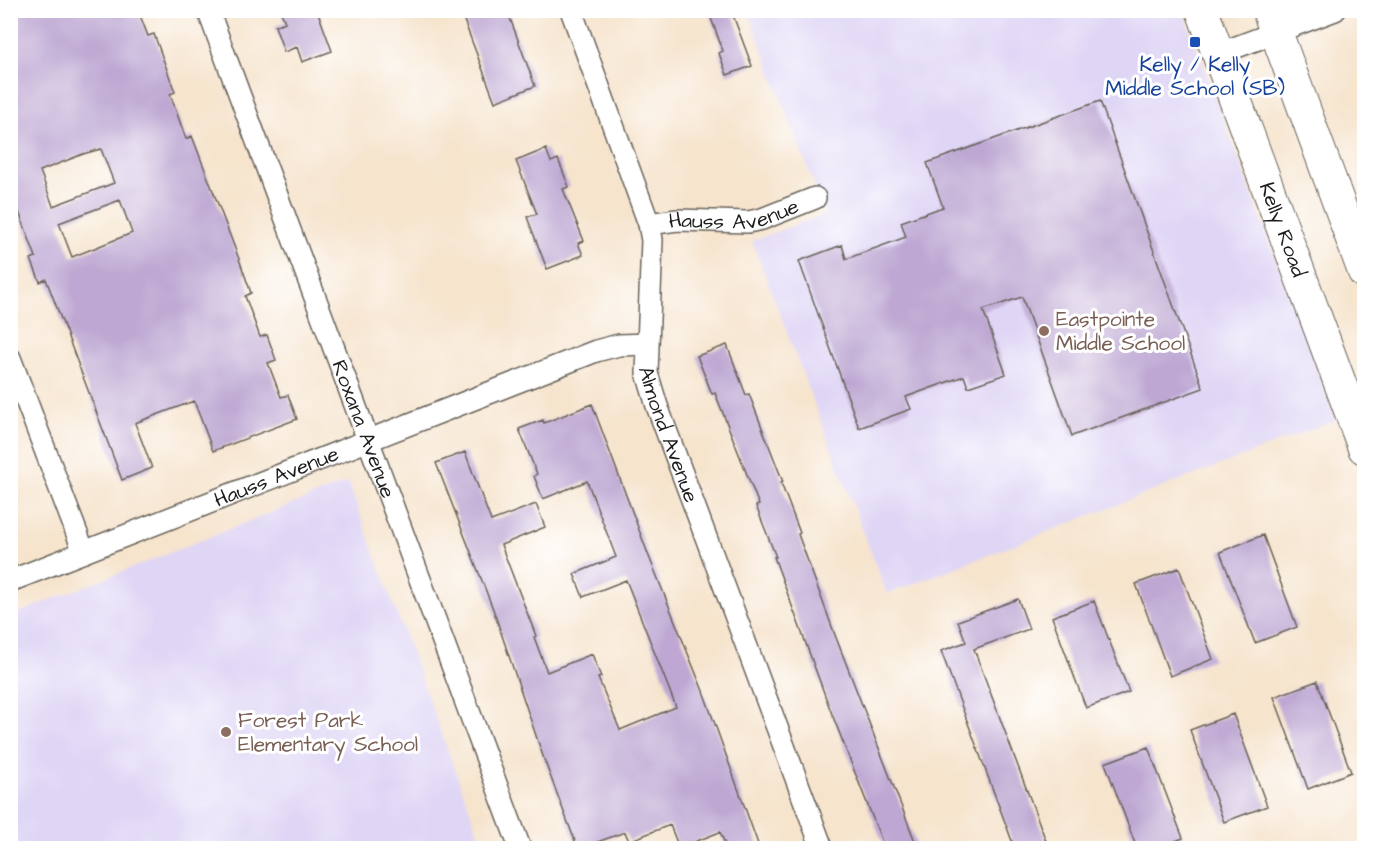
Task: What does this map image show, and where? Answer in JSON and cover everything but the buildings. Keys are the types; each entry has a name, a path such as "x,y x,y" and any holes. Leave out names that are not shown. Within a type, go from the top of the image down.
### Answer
{"street":[{"name":"Roxana Avenue","path":"208,10 520,849"},
{"name":"Almond Avenue","path":"571,10 649,224 652,240 647,373 657,406 822,849"},
{"name":"Kelly Road","path":"1202,10 1365,448"},
{"path":"1218,54 1272,21 1335,10"},
{"path":"1272,21 1365,272"},
{"name":"Hauss Avenue","path":"649,224 677,220 748,222 762,219 815,198"},
{"name":"Hauss Avenue","path":"10,581 608,347 647,344"},
{"path":"10,358 84,552"}],"shaded area":[{"name":"Eastpointe Middle School","path":"748,11 1183,11 1336,420 887,594 752,241 825,214"},
{"name":"Forest Park Elementary School","path":"348,482 484,848 11,848 11,616"}],"place":[{"name":"Kelly / Kelly Middle School (SB)","path":"1195,42"},
{"name":"Eastpointe Middle School","path":"1044,331"},
{"name":"Forest Park Elementary School","path":"226,732"}]}
